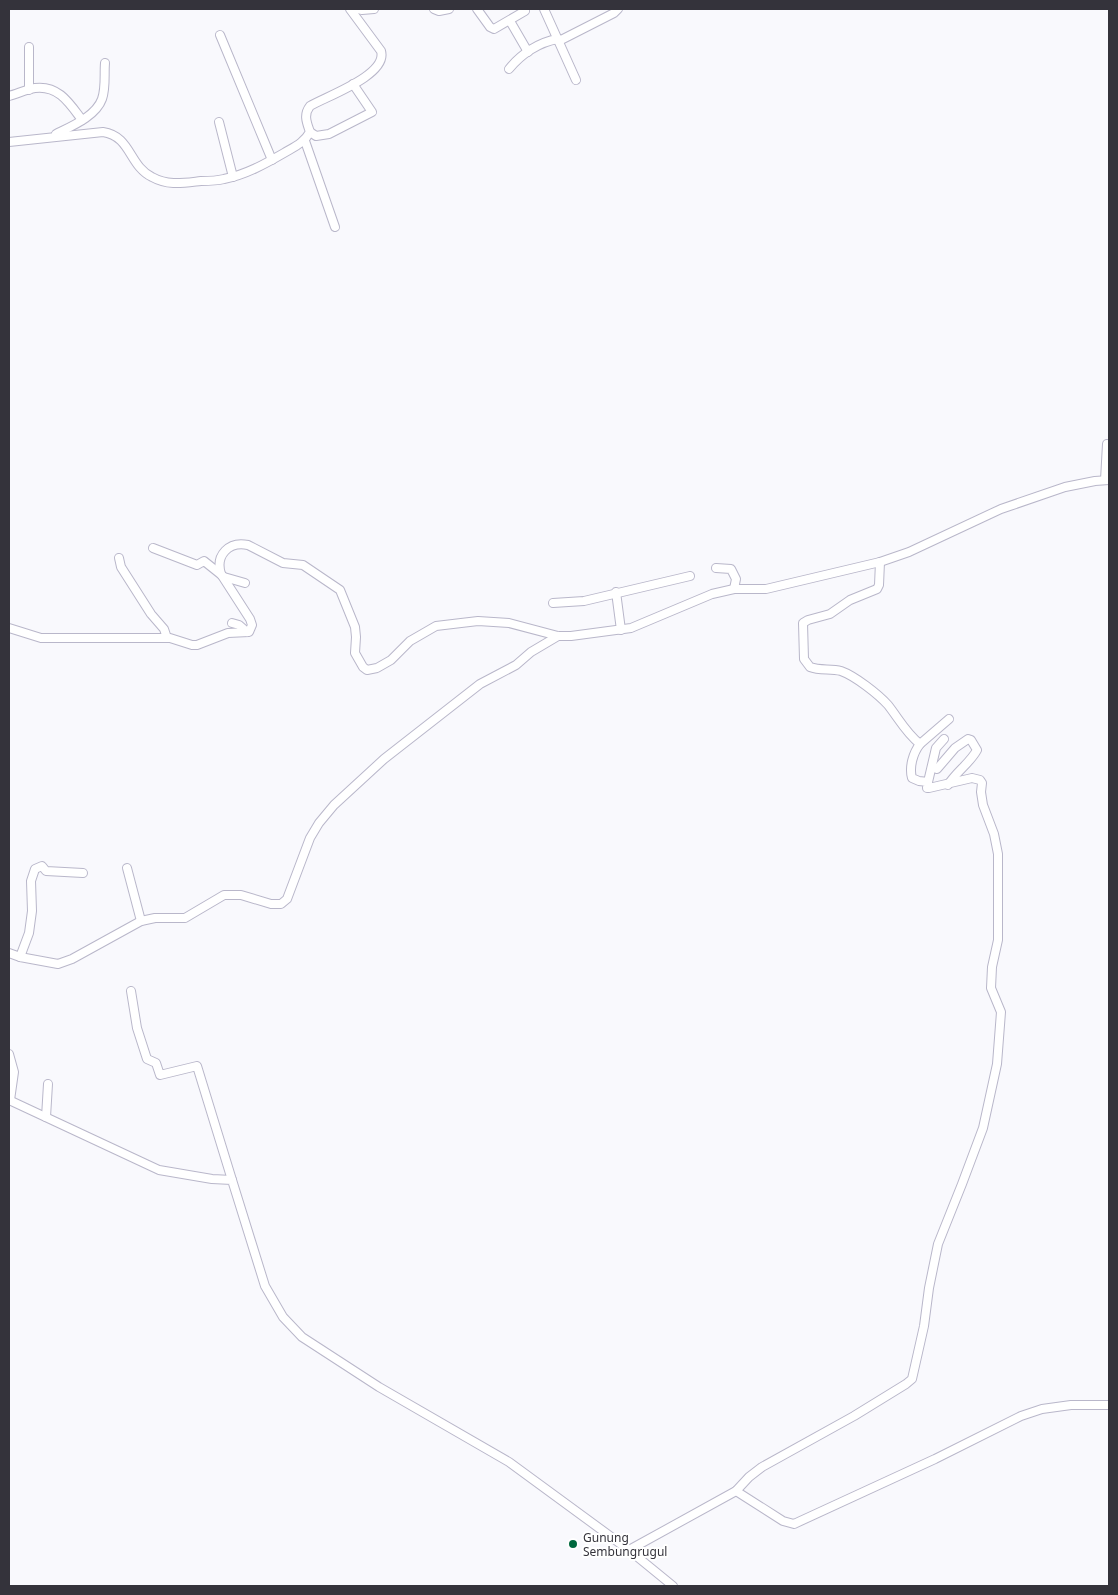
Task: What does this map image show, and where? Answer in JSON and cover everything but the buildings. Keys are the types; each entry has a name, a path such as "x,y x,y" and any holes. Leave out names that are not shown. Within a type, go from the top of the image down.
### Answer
{"street":[{"path":"350,9 378,46 382,55 381,62 375,70 353,84 310,106 306,117 310,132 316,136 329,134 372,112 353,84"},
{"path":"358,9 374,9"},
{"path":"434,9 439,11 450,9"},
{"path":"477,9 490,28 494,29 525,11"},
{"path":"544,9 576,80"},
{"path":"509,69 516,60 547,41 558,40 614,13 618,9"},
{"path":"510,21 528,52"},
{"path":"220,35 272,160"},
{"path":"29,47 29,90"},
{"path":"51,137 82,120 99,105 104,94 105,63"},
{"path":"9,96 41,88 56,91 65,98 82,120"},
{"path":"220,122 232,177"},
{"path":"9,142 91,132 112,134 123,141 140,168 150,176 169,183 223,180 247,172 305,141 310,132"},
{"path":"305,141 335,226"},
{"path":"9,628 41,638 167,638 197,645 228,633 247,632 251,628 250,619 220,568 221,558 230,547 237,544 248,545 283,563 298,564 308,568 337,587 342,594 356,632 355,653 363,667 367,670 377,668 390,660 410,641 436,626 478,621 509,623 558,636 621,630 631,628 712,594 734,589 766,589 880,562 909,552 1001,509 1065,487 1107,480 1107,444"},
{"path":"153,548 197,565 204,561 224,577 244,583"},
{"path":"118,558 121,567 151,614 164,629 167,638"},
{"path":"880,562 879,585 877,589 850,600 830,614 803,623 804,659 810,667 842,672 878,696 887,704 909,735 920,744"},
{"path":"716,568 731,569 736,579 734,589"},
{"path":"554,603 584,601 690,576"},
{"path":"616,592 621,630"},
{"path":"232,623 239,625 247,632"},
{"path":"9,953 58,964 72,959 141,921 155,918 185,918 217,898 231,894 271,904 285,902 310,838 319,823 334,805 384,758 480,684 516,665 531,652 558,636"},
{"path":"928,782 916,781 911,775 910,769 916,750 920,744 949,719"},
{"path":"630,1550 736,1491 762,1467 854,1416 906,1384 914,1375 938,1244 980,1136 993,1087 997,1064 1001,1012 991,988 992,967 998,940 998,854 994,834 983,804 982,783 980,780 972,778 948,785 927,788 936,748 944,739"},
{"path":"932,767 936,769 960,743 968,739 971,740 976,750 973,756 948,785"},
{"path":"20,957 29,933 32,911 31,881 35,869 42,866 46,871 83,873"},
{"path":"127,868 141,921"},
{"path":"131,991 137,1028 147,1059 156,1064 160,1075 197,1066 265,1286 282,1317 302,1337 379,1388 508,1462 630,1550 673,1586"},
{"path":"9,1054 14,1072 9,1100 159,1170 212,1179 232,1180"},
{"path":"46,1117 48,1084"},
{"path":"736,1491 783,1522 794,1524 935,1459 1021,1416 1042,1409 1109,1405"}],"place":[{"name":"Gunung Sembungrugul","path":"573,1544"}]}
